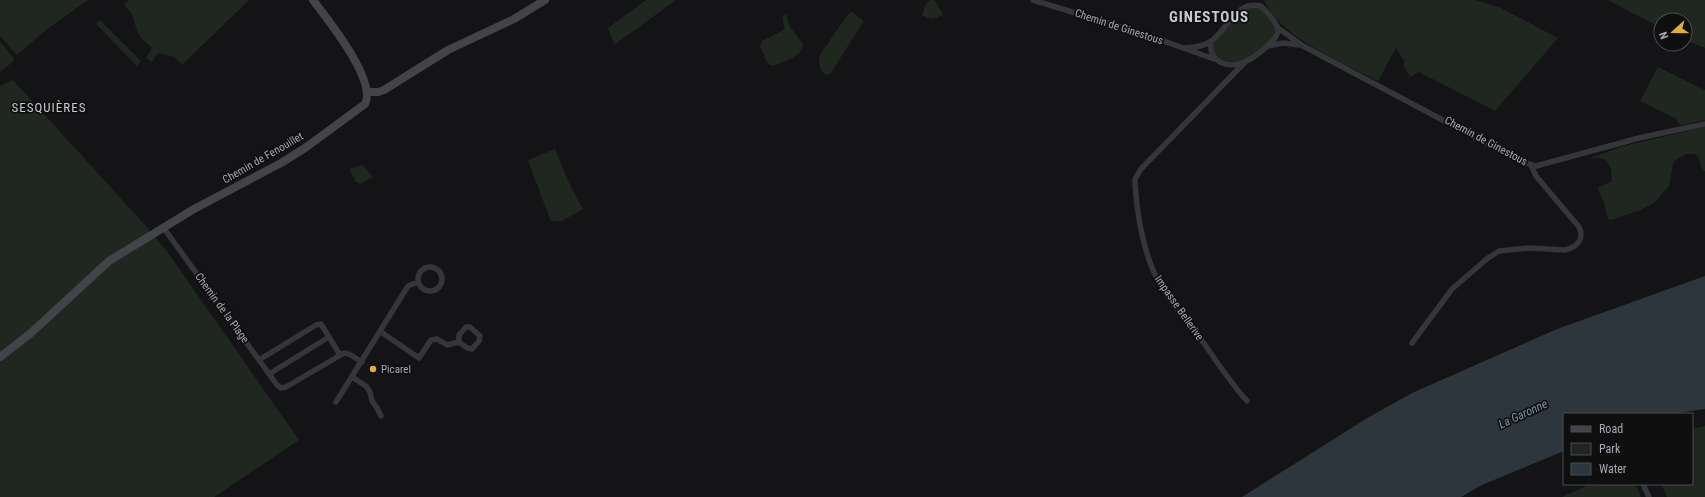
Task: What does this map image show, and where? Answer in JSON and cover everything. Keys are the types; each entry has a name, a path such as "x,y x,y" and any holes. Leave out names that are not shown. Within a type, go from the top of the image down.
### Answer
{"street":[{"path":"313,0 357,63 367,92 378,92 384,90 448,50 514,19 546,0"},
{"name":"Chemin de Ginestous","path":"1033,0 1229,64 1245,62 1266,47 1275,39 1278,34 1278,28"},
{"name":"Chemin de Ginestous","path":"1183,48 1198,47 1211,41 1247,0"},
{"name":"Chemin de Ginestous","path":"1258,0 1278,28 1303,46 1520,161 1531,165 1536,166 1639,138 1705,124"},
{"path":"1241,8 1250,4 1261,6"},
{"path":"1211,41 1211,53 1214,59"},
{"name":"Chemin de Ginestous","path":"1266,47 1283,43 1303,46"},
{"name":"Impasse Bellerive","path":"1245,62 1141,169 1135,179 1135,184 1142,234 1153,270 1164,290 1232,384 1247,401"},
{"path":"1229,64 1232,74"},
{"name":"Chemin de Fenouillet","path":"0,356 31,333 102,266 163,227 300,151 365,104 368,99 367,92"},
{"path":"1412,343 1452,289 1488,258 1499,251 1529,248 1565,250 1580,242 1582,237 1579,227 1540,182 1531,165"},
{"name":"Chemin de la Plage","path":"163,227 277,385 281,388 286,387 340,355"},
{"path":"429,267 435,269 440,274 442,280 440,287 434,291 427,291 421,288 418,282 418,275 422,270 429,267"},
{"path":"336,402 381,332 383,325 408,286 418,282"},
{"path":"259,360 316,325 321,324 340,355 344,353 349,354 362,362"},
{"path":"381,332 419,358 431,340 437,339 447,345 459,342"},
{"path":"269,374 329,337"},
{"path":"352,377 366,386 370,392 372,401 381,416"},
{"path":"1643,485 1649,497"}],"green space":[{"path":"0,0 88,0 46,30 17,55 0,36"},
{"path":"129,0 249,0 182,65 174,57 158,53 152,62 146,58 152,48 141,38 137,31 132,14 124,5"},
{"path":"646,0 676,0 614,45 608,28"},
{"path":"930,0 934,0 943,14 932,19 922,15 925,5"},
{"path":"1264,0 1475,0 1501,8 1558,38 1495,111 1419,72 1410,77 1403,65 1405,62 1396,48 1378,81 1314,48 1298,37 1283,26 1272,13"},
{"path":"1608,0 1705,0 1705,48 1693,43 1693,12 1653,12 1653,24"},
{"path":"1246,7 1260,8 1272,22 1276,30 1274,35 1263,47 1246,59 1234,62 1222,60 1215,56 1213,44"},
{"path":"852,12 864,21 830,74 825,75 821,70 819,60 820,55 848,14"},
{"path":"786,14 790,27 803,44 802,48 796,55 773,66 768,64 760,47 762,41 784,30 783,16"},
{"path":"100,20 141,61 137,66 96,24"},
{"path":"0,41 14,61 0,72"},
{"path":"1658,67 1705,90 1705,120 1682,125 1678,123 1677,119 1640,101"},
{"path":"13,80 166,250 299,440 214,497 0,497 0,86"},
{"path":"1705,127 1705,172 1701,167 1699,157 1694,154 1687,154 1677,159 1673,164 1669,186 1655,202 1641,210 1611,220 1608,219 1598,188 1612,181 1611,169 1606,160 1598,158 1587,159 1624,146"},
{"path":"555,149 570,185 583,209 562,221 551,222 528,160"},
{"path":"363,165 373,177 360,184 356,182 349,169"},
{"path":"1705,426 1705,497 1667,497 1661,485 1693,485 1693,429"},
{"path":"1585,485 1635,485 1641,497 1562,497 1586,486"}],"water":[{"name":"La Garonne","path":"1705,276 1705,409 1679,413 1563,413 1563,451 1482,485 1461,497 1242,497 1369,417 1412,393 1557,329"}],"place":[{"name":"Picarel","path":"373,369"}],"district":[{"name":"GINESTOUS","path":"1209,17"},
{"name":"SESQUIÈRES","path":"49,107"}]}
